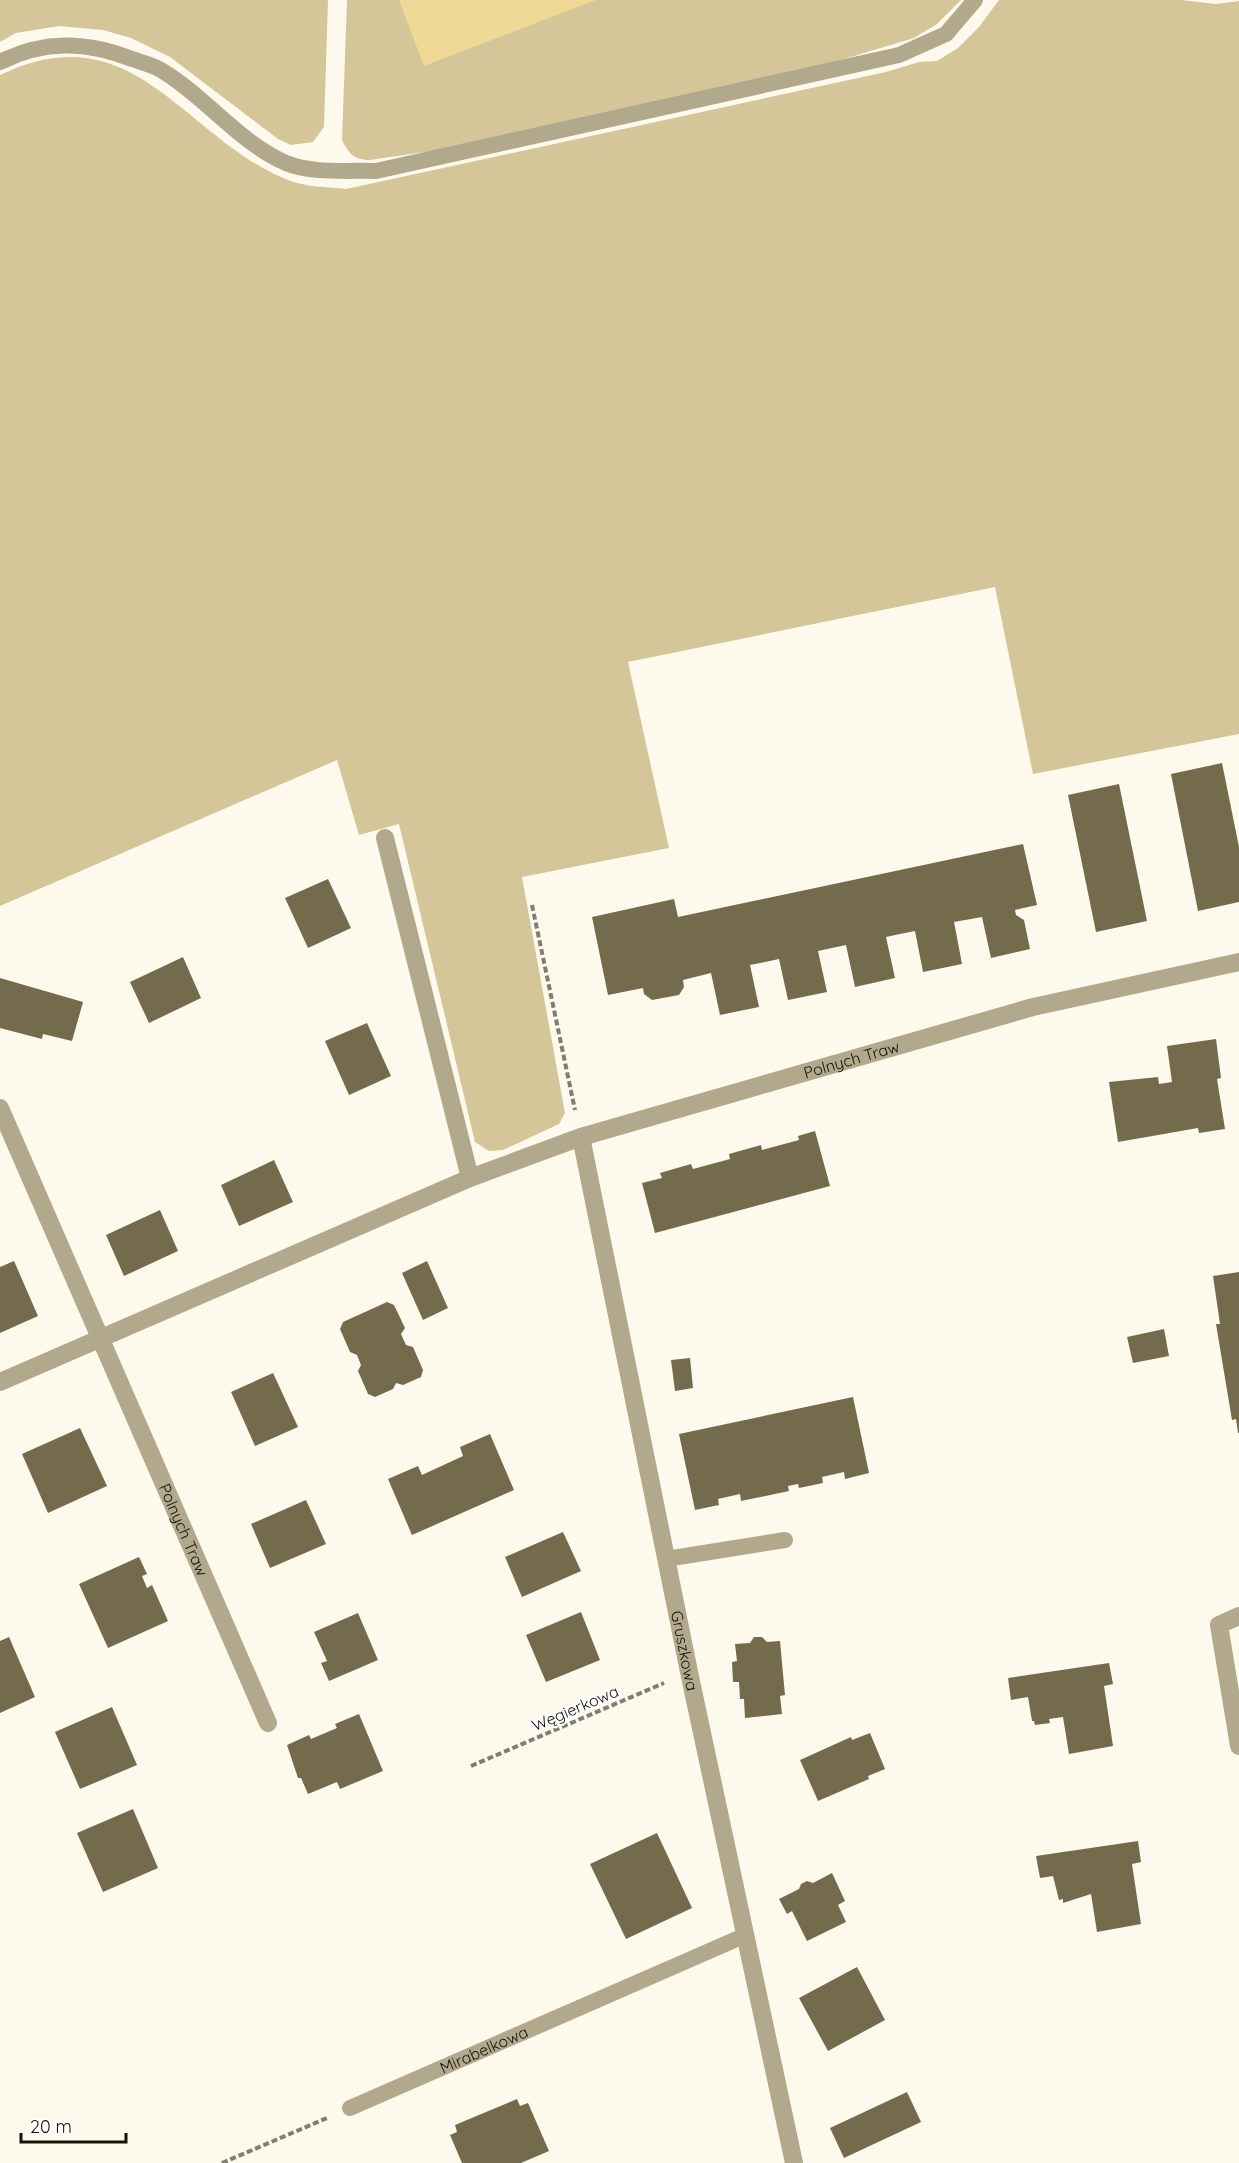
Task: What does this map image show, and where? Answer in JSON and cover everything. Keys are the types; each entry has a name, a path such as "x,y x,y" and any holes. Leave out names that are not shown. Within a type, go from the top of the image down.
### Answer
{"street":[{"path":"385,838 470,1178"},
{"name":"Polnych Traw","path":"0,1382 470,1178 581,1137 1033,1007 1239,962"},
{"name":"Polnych Traw","path":"0,1108 268,1723"},
{"name":"Gruszkowa","path":"581,1137 689,1672 794,2163"},
{"path":"1239,1616 1219,1625 1239,1746"}],"lane":[{"path":"0,62 20,52 45,45 81,44 115,52 161,70 256,146 286,162 303,168 376,171 899,55 946,34 975,0"},
{"path":"666,1559 785,1540"},
{"name":"Mirabelkowa","path":"350,2108 746,1935"}],"path":[{"path":"532,905 581,1137"},
{"name":"Węgierkowa","path":"471,1766 689,1672"},
{"path":"222,2163 350,2108"}],"shaded area":[{"path":"0,0 328,0 324,127 313,142 291,145 278,139 170,57 131,38 103,30 59,26 16,33 0,42"},
{"path":"347,0 961,0 937,24 914,38 804,71 452,148 370,160 360,159 353,155 342,140"},
{"path":"399,0 596,0 424,66"},
{"path":"999,0 1181,0 1216,4 1239,1 1239,734 1033,774 995,587 628,662 669,848 522,877 565,1113 559,1124 503,1150 489,1151 475,1142 399,824 359,835 337,760 0,906 0,75 47,59 87,58 122,69 155,87 251,161 288,180 346,189 886,72 919,62 937,61 958,48 979,27"}],"building":[{"path":"1222,763 1239,847 1239,902 1198,911 1171,774"},
{"path":"1119,784 1147,921 1096,932 1068,795"},
{"path":"1023,844 1037,905 1015,910 1016,915 1024,920 1030,949 991,958 982,917 954,922 962,964 923,972 915,931 886,937 895,978 855,987 846,945 818,951 827,992 788,1000 779,959 750,965 759,1007 720,1015 711,973 683,980 684,987 679,995 652,1000 644,994 643,988 608,995 592,917 674,899 678,917"},
{"path":"328,879 351,928 308,948 285,898"},
{"path":"183,957 201,998 149,1023 130,982"},
{"path":"0,978 83,1002 72,1041 43,1034 42,1039 0,1028"},
{"path":"367,1023 391,1076 349,1095 325,1041"},
{"path":"1216,1039 1221,1078 1217,1079 1225,1129 1199,1133 1198,1128 1118,1142 1109,1082 1158,1077 1159,1084 1172,1082 1167,1046"},
{"path":"815,1131 830,1186 655,1233 642,1183 662,1178 660,1173 691,1164 693,1169 730,1159 729,1154 761,1145 762,1150 799,1140 798,1136"},
{"path":"274,1160 293,1202 239,1226 221,1185"},
{"path":"160,1210 178,1251 124,1276 106,1235"},
{"path":"14,1261 38,1316 0,1333 0,1267"},
{"path":"427,1261 448,1308 423,1320 402,1273"},
{"path":"1239,1272 1238,1433 1236,1419 1232,1420 1216,1324 1220,1324 1213,1276"},
{"path":"387,1302 394,1305 405,1328 401,1334 406,1345 413,1347 423,1370 421,1377 403,1385 396,1383 393,1389 375,1397 368,1394 358,1371 361,1365 357,1355 350,1352 340,1329 343,1322"},
{"path":"1164,1329 1169,1356 1133,1363 1127,1337"},
{"path":"690,1358 693,1388 675,1391 671,1360"},
{"path":"273,1373 298,1427 255,1446 231,1392"},
{"path":"853,1397 869,1473 845,1479 844,1472 822,1477 823,1483 799,1488 798,1484 788,1486 789,1491 741,1501 740,1494 718,1499 719,1505 695,1510 679,1434"},
{"path":"80,1428 107,1486 48,1513 22,1454"},
{"path":"490,1434 514,1490 412,1535 388,1479 418,1466 422,1475 463,1456 460,1447"},
{"path":"306,1500 326,1544 270,1568 251,1524"},
{"path":"563,1532 581,1571 522,1597 505,1557"},
{"path":"139,1557 147,1574 142,1576 147,1588 152,1585 168,1621 108,1648 79,1584"},
{"path":"581,1612 600,1660 546,1682 526,1635"},
{"path":"358,1613 378,1660 329,1681 321,1663 327,1661 314,1632"},
{"path":"9,1637 35,1697 0,1713 0,1641"},
{"path":"754,1637 762,1637 767,1642 780,1641 785,1695 780,1696 782,1714 745,1718 744,1699 740,1699 739,1682 733,1682 732,1662 737,1661 735,1644 750,1643"},
{"path":"1109,1663 1113,1684 1104,1686 1113,1746 1069,1754 1063,1717 1049,1719 1050,1723 1035,1725 1032,1721 1028,1697 1011,1700 1008,1678"},
{"path":"112,1707 137,1765 80,1789 55,1732"},
{"path":"359,1714 383,1771 340,1789 337,1782 308,1794 301,1778 298,1778 287,1745 309,1735 311,1739 337,1728 335,1724"},
{"path":"870,1733 885,1769 868,1776 869,1779 818,1801 800,1760 851,1737 852,1740"},
{"path":"133,1809 158,1868 103,1892 77,1833"},
{"path":"657,1833 692,1908 626,1939 590,1864"},
{"path":"1138,1841 1141,1862 1132,1864 1141,1924 1097,1932 1091,1894 1063,1903 1063,1899 1059,1900 1053,1876 1040,1878 1036,1856"},
{"path":"832,1873 845,1901 838,1905 846,1922 807,1941 792,1911 787,1914 779,1899 799,1889 801,1884 807,1881 813,1883"},
{"path":"857,1967 885,2020 828,2051 799,1998"},
{"path":"907,2092 921,2122 844,2158 830,2128"},
{"path":"517,2099 520,2106 528,2103 549,2151 521,2163 462,2163 450,2135 457,2132 455,2125"}]}
